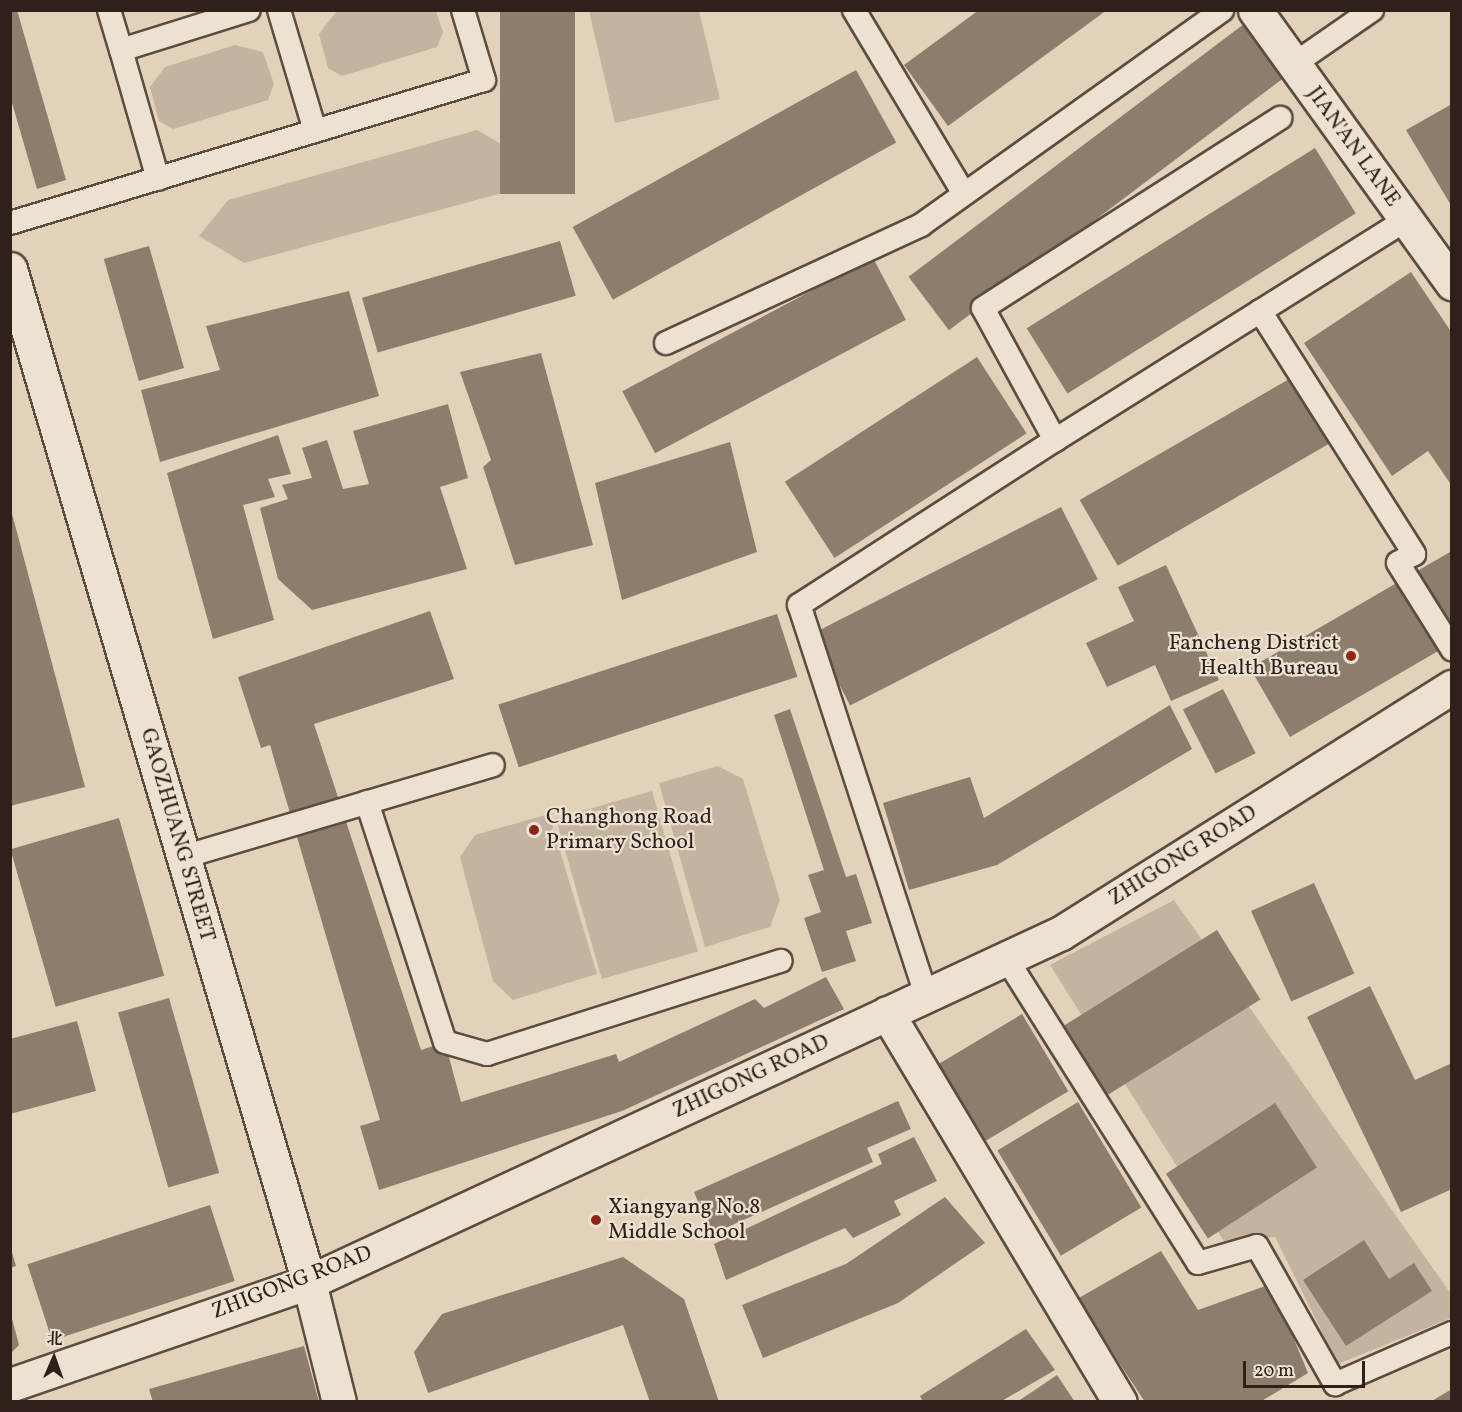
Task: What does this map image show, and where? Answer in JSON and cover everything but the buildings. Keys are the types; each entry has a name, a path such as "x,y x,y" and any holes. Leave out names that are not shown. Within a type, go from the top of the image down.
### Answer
{"street":[{"name":"JIAN'AN LANE","path":"1255,10 1452,283"},
{"name":"GAOZHUANG STREET","path":"10,269 309,1282 339,1401"},
{"name":"ZHIGONG ROAD","path":"10,1384 309,1282 1061,933 1452,687"},
{"path":"887,1013 1120,1401"}],"lane":[{"path":"109,10 158,179"},
{"path":"121,50 249,10"},
{"path":"279,10 315,131"},
{"path":"10,223 484,80 463,10"},
{"path":"854,10 964,194"},
{"path":"666,343 921,225 1222,10"},
{"path":"1294,64 1372,10"},
{"path":"1055,440 983,308 1280,118"},
{"path":"926,995 799,605 1055,440 1406,220"},
{"path":"1260,311 1414,554 1398,563 1452,649"},
{"path":"183,857 493,765"},
{"path":"368,802 445,1042 487,1054 781,961"},
{"path":"1006,958 1198,1263 1257,1246 1335,1384 1452,1333"}],"shaded area":[{"path":"344,10 436,11 443,32 437,47 342,76 328,68 319,34 335,13"},
{"path":"589,11 699,11 720,99 615,123"},
{"path":"235,45 263,52 274,84 268,100 173,129 159,121 150,87 165,67"},
{"path":"477,130 524,157 506,192 244,263 199,236 228,200"},
{"path":"718,766 743,779 780,900 770,927 705,947 659,783"},
{"path":"652,791 698,952 602,979 556,819"},
{"path":"549,814 597,974 513,1000 493,981 460,857 475,835"},
{"path":"1174,900 1451,1294 1451,1318 1338,1364 1275,1237 1224,1241 1050,965"}],"place":[{"name":"Fancheng District Health Bureau","path":"1351,656"},
{"name":"Changhong Road Primary School","path":"534,830"},
{"name":"Xiangyang No.8 Middle School","path":"596,1220"}]}
